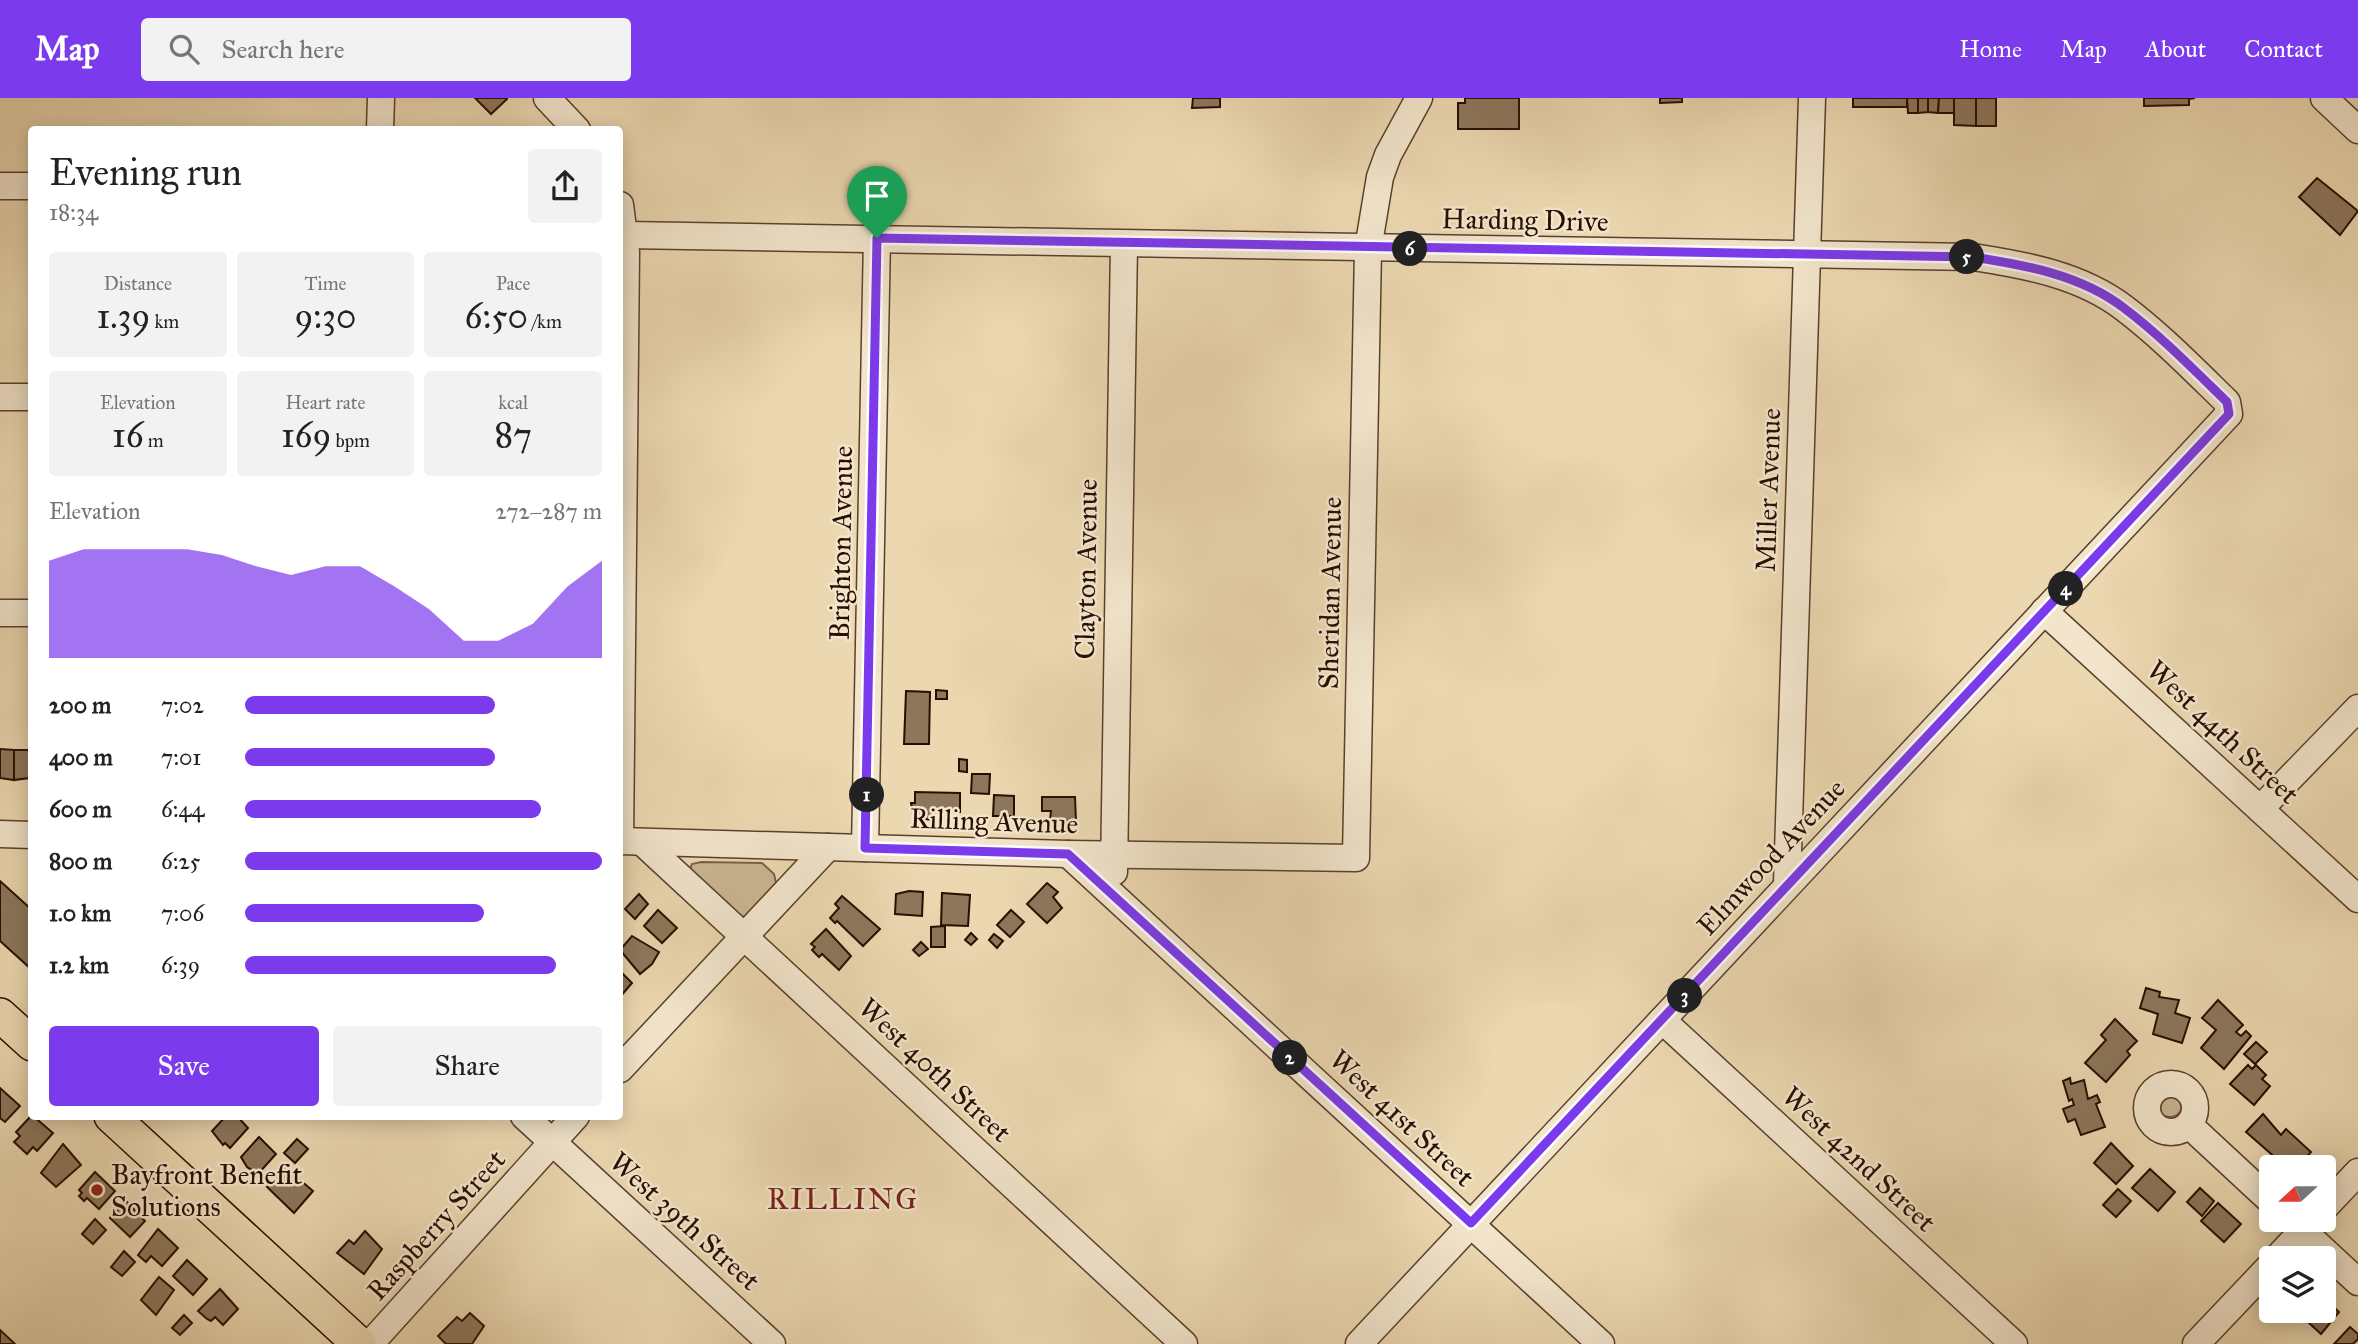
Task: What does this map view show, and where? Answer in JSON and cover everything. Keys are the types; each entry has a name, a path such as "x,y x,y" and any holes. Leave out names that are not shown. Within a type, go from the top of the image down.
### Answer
{"main road":[{"path":"0,1015 28,1040"},
{"path":"115,1120 359,1344"}],"street":[{"path":"380,126 381,98"},
{"path":"547,98 574,126"},
{"name":"Sheridan Avenue","path":"1114,855 1356,858 1368,249 1380,177 1388,155 1419,98"},
{"name":"Miller Avenue","path":"1787,884 1812,98"},
{"path":"2324,98 2358,130"},
{"path":"0,186 28,186"},
{"path":"623,220 626,234 627,842"},
{"name":"Harding Drive","path":"626,234 1368,249 1973,257 2025,265 2068,279 2122,306 2227,402 2229,414"},
{"name":"Brighton Avenue","path":"865,848 877,238"},
{"name":"Clayton Avenue","path":"1114,896 1124,244"},
{"path":"0,397 28,397"},
{"name":"Elmwood Avenue","path":"1359,1344 2229,414"},
{"name":"West 44th Street","path":"2044,611 2358,899"},
{"path":"0,613 28,613"},
{"path":"2260,808 2358,708"},
{"path":"0,834 28,835"},
{"name":"Rilling Avenue","path":"627,842 1114,855"},
{"name":"West 40th Street","path":"627,842 744,937 1184,1344"},
{"path":"623,1066 828,847"},
{"name":"West 41st Street","path":"1068,854 1601,1344"},
{"name":"West 42nd Street","path":"1662,1020 2014,1344"},
{"name":"West 39th Street","path":"528,1120 772,1344"},
{"name":"Raspberry Street","path":"370,1344 572,1120"},
{"path":"2189,1125 2259,1190"},
{"path":"2336,1195 2358,1172"},
{"path":"2311,1232 2358,1282"},
{"path":"2196,1344 2259,1278"}],"shaded area":[{"path":"762,863 774,874 776,883 748,916 742,917 689,871 692,864"},
{"path":"2170,1093 2179,1096 2182,1105 2179,1114 2170,1117 2161,1114 2158,1105 2161,1096"}],"building":[{"path":"475,98 507,98 507,99 491,114"},
{"path":"1193,98 1220,98 1220,107 1192,108"},
{"path":"1465,98 1519,98 1519,129 1458,129 1458,103 1465,103"},
{"path":"1660,98 1682,98 1682,102 1660,103"},
{"path":"1853,98 1907,98 1907,107 1853,107"},
{"path":"1907,98 1918,98 1918,113 1908,113"},
{"path":"1918,98 1928,98 1928,112 1918,113"},
{"path":"1928,98 1939,98 1938,113 1928,112"},
{"path":"1939,98 1954,98 1954,113 1938,113"},
{"path":"1954,98 1976,98 1976,126 1954,125"},
{"path":"1976,98 1996,98 1996,126 1976,126"},
{"path":"2144,98 2195,98 2189,99 2189,105 2144,106"},
{"path":"2317,178 2358,211 2340,235 2299,197"},
{"path":"936,690 947,691 947,699 936,699"},
{"path":"906,691 930,692 929,744 904,744"},
{"path":"0,749 14,750 14,780 0,778"},
{"path":"14,750 28,750 28,778 14,780"},
{"path":"959,759 967,760 967,772 959,771"},
{"path":"972,774 990,774 989,794 971,793"},
{"path":"915,792 960,793 960,812 934,811 933,820 914,818 911,803 915,803"},
{"path":"994,795 1014,796 1014,816 993,816"},
{"path":"1042,797 1075,797 1076,821 1050,820 1051,811 1042,811"},
{"path":"0,881 28,906 28,966 0,941"},
{"path":"1047,883 1058,892 1053,897 1062,908 1047,923 1027,904"},
{"path":"923,892 922,916 895,914 896,894"},
{"path":"942,893 970,895 968,926 941,925"},
{"path":"639,894 648,904 635,919 625,909"},
{"path":"842,896 880,929 863,946 837,921 835,923 830,918 839,908 835,904"},
{"path":"658,910 677,928 662,943 644,926"},
{"path":"1011,910 1024,922 1010,937 997,925"},
{"path":"945,926 945,947 931,947 931,927"},
{"path":"826,929 851,956 839,970 822,954 819,957 812,950 815,947 811,944"},
{"path":"971,933 977,939 971,945 965,940"},
{"path":"994,934 1003,941 997,948 989,940"},
{"path":"632,936 659,952 652,964 640,974 623,954 623,946"},
{"path":"921,942 928,949 919,956 913,950"},
{"path":"623,974 632,983 623,994"},
{"path":"2146,988 2160,992 2159,997 2179,1000 2175,1013 2190,1018 2182,1043 2153,1034 2158,1014 2140,1008"},
{"path":"2218,1000 2243,1025 2236,1032 2241,1036 2246,1031 2251,1036 2224,1069 2201,1048 2216,1030 2202,1018"},
{"path":"2115,1019 2137,1041 2127,1051 2130,1055 2106,1082 2085,1063 2106,1040 2101,1035"},
{"path":"2256,1042 2267,1052 2255,1064 2244,1054"},
{"path":"2248,1065 2252,1069 2256,1065 2266,1075 2262,1079 2270,1086 2254,1105 2230,1084"},
{"path":"2070,1078 2071,1084 2084,1080 2088,1099 2097,1095 2100,1102 2096,1104 2105,1127 2081,1135 2075,1119 2068,1122 2063,1109 2074,1105 2072,1099 2069,1101 2063,1081"},
{"path":"0,1088 20,1106 5,1122 0,1118"},
{"path":"2263,1114 2281,1135 2286,1129 2311,1152 2308,1155 2272,1155 2246,1132"},
{"path":"28,1119 38,1120 53,1133 37,1151 33,1147 27,1154 14,1142 20,1136 16,1132"},
{"path":"222,1120 241,1120 248,1128 230,1148 225,1143 223,1145 212,1131"},
{"path":"259,1137 276,1154 258,1174 247,1167 241,1157"},
{"path":"297,1139 308,1149 295,1163 284,1153"},
{"path":"2111,1143 2133,1166 2116,1184 2094,1163"},
{"path":"63,1144 81,1165 56,1187 41,1173"},
{"path":"285,1167 313,1191 294,1213 267,1187"},
{"path":"2150,1169 2175,1192 2158,1211 2132,1188"},
{"path":"95,1172 115,1191 99,1209 87,1198 84,1201 79,1196 82,1193 79,1190"},
{"path":"2200,1188 2214,1201 2202,1216 2187,1202"},
{"path":"2118,1189 2131,1201 2116,1217 2103,1205"},
{"path":"126,1201 145,1221 130,1237 110,1218"},
{"path":"2218,1203 2241,1224 2224,1242 2201,1221"},
{"path":"95,1219 106,1230 93,1244 82,1234"},
{"path":"158,1229 178,1248 162,1266 151,1256 146,1262 138,1255"},
{"path":"365,1231 382,1249 364,1274 337,1253 349,1240 354,1244"},
{"path":"124,1251 135,1262 122,1276 111,1267"},
{"path":"187,1260 207,1279 193,1295 173,1276"},
{"path":"159,1277 174,1290 156,1315 141,1300"},
{"path":"220,1289 238,1309 223,1325 215,1317 211,1321 198,1311"},
{"path":"470,1313 484,1326 472,1344 446,1344 438,1336 457,1317 462,1321"},
{"path":"184,1315 192,1323 180,1335 172,1328"},
{"path":"2309,1323 2330,1323 2321,1334"},
{"path":"2350,1327 2358,1334 2358,1339 2353,1344 2334,1344"},
{"path":"0,1330 15,1344 0,1344"}],"place":[{"name":"Bayfront Benefit Solutions","path":"97,1190"}],"district":[{"name":"RILLING","path":"843,1199"}],"route":[{"path":"877,238 1368,249 1973,257 2025,265 2068,279 2122,306 2227,402 2229,414 1471,1223 1068,854 865,848 877,238"}]}
